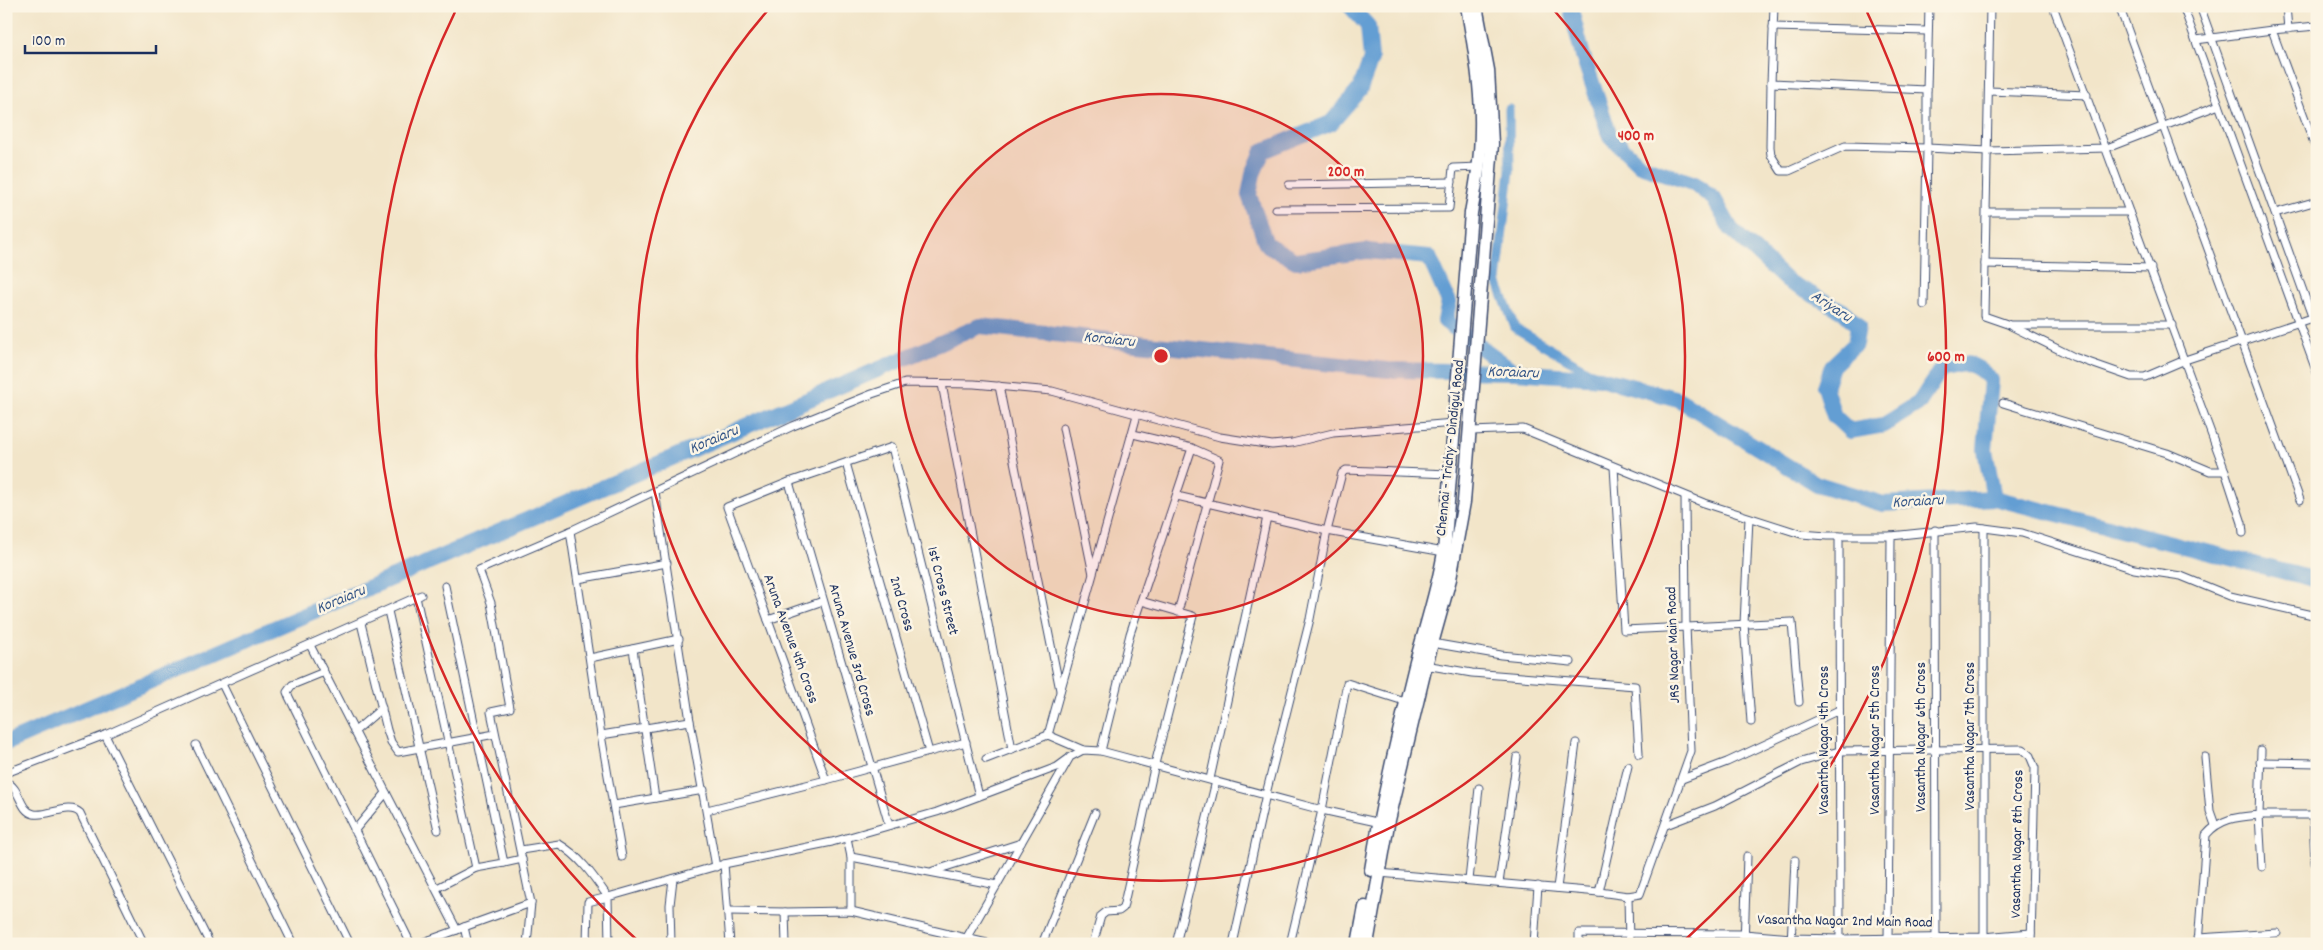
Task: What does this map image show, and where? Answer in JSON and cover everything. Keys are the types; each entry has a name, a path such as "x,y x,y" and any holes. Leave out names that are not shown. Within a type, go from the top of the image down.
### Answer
{"highway":[{"name":"Chennai - Trichy - Dindigul Road","path":"1368,944 1379,872 1383,823 1421,664 1444,552 1471,213 1479,167 1482,128 1475,52 1467,6"},
{"name":"Chennai - Trichy - Dindigul Road","path":"1358,944 1407,702 1421,664 1432,643 1450,579 1459,535 1471,426 1492,144 1488,70 1476,6"}],"street":[{"path":"1774,6 1770,147 1774,161 1781,170 1789,170 1845,146 1988,151 2107,148 2219,105"},
{"path":"1924,306 1928,6"},
{"path":"1990,6 1984,316 2010,325 2074,357 2130,378 2145,377 2184,360 2299,324 2312,318"},
{"path":"2053,6 2225,470 2242,523 2243,533"},
{"path":"2119,6 2240,342 2300,500"},
{"path":"2183,6 2317,373"},
{"path":"2200,6 2317,330"},
{"path":"2286,6 2288,29"},
{"path":"2196,40 2317,26"},
{"path":"1773,27 1928,31"},
{"path":"2272,30 2317,151"},
{"path":"1771,83 1927,90"},
{"path":"1989,91 2087,95"},
{"path":"1276,209 1449,208 1453,168 1479,167"},
{"path":"1289,185 1452,182"},
{"path":"2274,212 2317,201"},
{"path":"1987,212 2129,212"},
{"path":"1985,264 2151,268"},
{"path":"2010,325 2172,325"},
{"path":"527,944 531,902 491,712 510,708 491,603 479,570 570,531 793,426 872,394 905,383 999,386 1052,391 1220,437 1272,445 1292,443 1333,433 1455,419"},
{"path":"942,384 1012,749"},
{"path":"999,386 1060,691"},
{"path":"2003,403 2168,453 2210,471 2225,470"},
{"path":"1048,735 1137,415"},
{"path":"1471,426 1523,429 1685,496 1802,534 1891,536 1935,530 1984,528 2022,533 2134,569 2181,576 2230,596 2317,616"},
{"path":"1063,428 1093,574"},
{"path":"1133,434 1192,448 1219,460 1178,612"},
{"name":"1st Cross Street","path":"846,462 892,447 979,796"},
{"path":"1101,751 1130,634 1192,448"},
{"path":"789,482 846,462"},
{"name":"2nd Cross","path":"846,462 929,752"},
{"path":"1614,467 1624,630 1792,622 1799,702"},
{"path":"1233,944 1266,794 1310,619 1327,531 1342,473 1346,470 1450,474"},
{"name":"Aruna Avenue 4th Cross","path":"789,482 727,507 826,780"},
{"name":"Aruna Avenue 3rd Cross","path":"789,482 889,825"},
{"path":"655,492 679,639 690,721 704,790 716,866"},
{"path":"1177,496 1327,531 1444,552"},
{"name":"JRS Nagar Main Road","path":"1628,896 1640,894 1679,791 1691,751 1686,626 1685,496"},
{"path":"1176,944 1213,780 1267,518"},
{"path":"1749,518 1744,624 1751,722"},
{"name":"Vasantha Nagar 7th Cross","path":"1984,528 1984,940"},
{"name":"Vasantha Nagar 6th Cross","path":"1935,530 1936,940"},
{"path":"570,531 601,735 622,857"},
{"name":"Vasantha Nagar 4th Cross","path":"1838,536 1840,941"},
{"name":"Vasantha Nagar 5th Cross","path":"1888,940 1891,536"},
{"path":"578,579 667,563"},
{"path":"445,586 504,863"},
{"path":"6,773 105,735 419,596 476,868"},
{"path":"1093,944 1101,916 1106,912 1120,911 1123,908 1155,764 1194,616 1141,601"},
{"path":"768,620 823,602"},
{"path":"388,611 438,830"},
{"path":"361,623 382,708 395,748 401,753 495,734"},
{"path":"590,658 679,639"},
{"path":"1432,643 1501,656 1571,662"},
{"path":"310,645 386,793 468,944"},
{"path":"633,649 655,798"},
{"path":"1421,664 1472,673 1635,686 1639,754"},
{"path":"324,672 292,685 287,692 411,944"},
{"path":"1290,944 1322,810 1347,683 1407,702"},
{"path":"222,684 350,944"},
{"path":"354,732 382,708"},
{"path":"1682,779 1727,762 1839,710"},
{"path":"601,735 690,721"},
{"path":"105,735 210,944"},
{"path":"986,759 1048,735 1083,750 1101,751 1155,764 1322,810 1383,823"},
{"path":"707,810 966,742"},
{"path":"1557,888 1576,742"},
{"path":"196,745 293,944"},
{"path":"1666,825 1715,806 1801,762 1839,751 1985,748"},
{"name":"Vasantha Nagar 8th Cross","path":"1985,748 2022,749 2030,756 2035,768 2031,944"},
{"path":"587,944 588,902 716,866 847,838 937,812 1057,767 1083,750"},
{"path":"2260,750 2259,815 2262,867"},
{"path":"967,937 1070,757"},
{"path":"1499,883 1517,757"},
{"path":"2205,757 2210,812 2214,825"},
{"path":"2260,762 2317,763"},
{"path":"1599,892 1628,766"},
{"path":"6,782 16,788 26,810 30,813 41,815 72,809 80,814 144,944"},
{"path":"1469,880 1479,788"},
{"path":"614,805 704,790"},
{"path":"354,831 386,793"},
{"path":"1042,944 1094,813"},
{"path":"2277,933 2198,941 2206,835 2214,825 2234,817 2315,815 2315,863"},
{"path":"847,838 851,857 851,910"},
{"path":"931,872 1021,843"},
{"path":"521,850 559,844 578,859 608,897 609,944"},
{"path":"1744,944 1747,856"},
{"path":"851,857 997,885"},
{"path":"437,888 476,868 522,859"},
{"path":"1791,941 1795,860"},
{"path":"724,864 730,944"},
{"path":"1379,872 1628,896 1628,944"},
{"path":"671,944 670,905 673,879"},
{"path":"1534,944 1538,886"},
{"path":"418,944 531,902"},
{"path":"729,911 851,910 992,944"},
{"path":"785,912 786,944"},
{"name":"Vasantha Nagar 2nd Main Road","path":"1579,944 1579,933 1744,934 1791,941 1840,941 1984,940 2031,933"},
{"path":"1696,934 1696,944"}],"waterway":[{"path":"1350,6 1368,26 1371,59 1360,89 1331,123 1263,151 1253,174 1249,195 1266,244 1296,261 1367,251 1429,257 1449,302 1445,321 1515,372"},
{"name":"Ariyaru","path":"1570,6 1583,56 1610,136 1640,165 1695,184 1714,199 1731,229 1787,281 1843,311 1858,326 1855,344 1832,366 1825,387 1834,416 1850,431 1884,425 1919,403 1941,369 1969,364 1985,373 1991,380 1985,450 1994,498"},
{"path":"1509,109 1510,171 1497,281 1515,328 1600,378"},
{"name":"Koraiaru","path":"6,743 980,326 1388,370 1515,372 1600,378 1678,399 1817,484 1883,504 1994,498 2317,580"}]}
